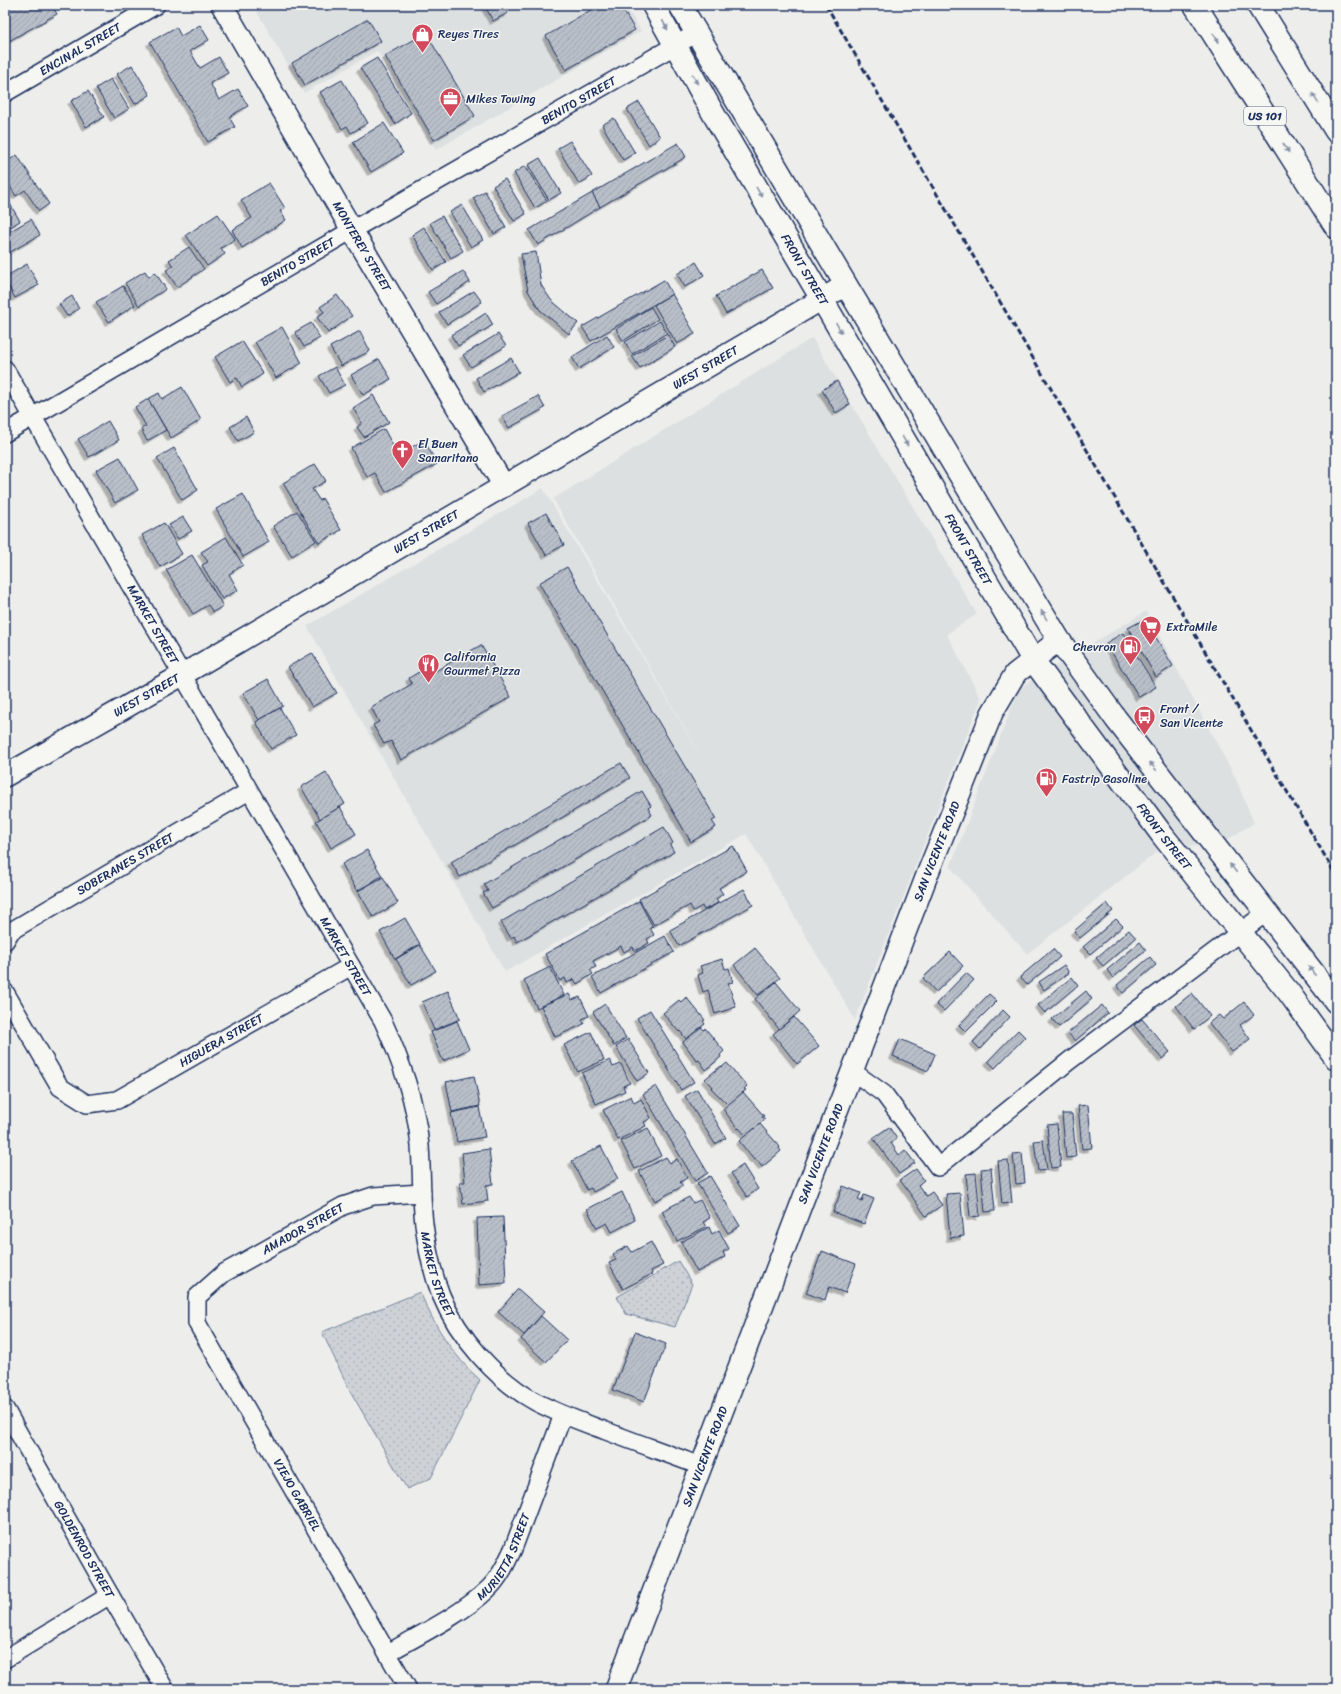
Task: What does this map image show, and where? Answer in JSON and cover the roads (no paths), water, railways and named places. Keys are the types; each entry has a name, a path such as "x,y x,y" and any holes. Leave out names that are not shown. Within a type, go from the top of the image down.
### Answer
{"main road":[{"name":"FRONT STREET","path":"653,5 713,113 1033,660 1163,836 1290,994 1336,1058"},
{"path":"680,5 846,286 1059,640 1116,719 1336,1002"},
{"name":"US 101","path":"1195,5 1336,227"},
{"path":"1258,5 1336,131"}],"street":[{"name":"ENCINAL STREET","path":"5,93 156,5"},
{"name":"MONTEREY STREET","path":"222,5 352,230 504,486"},
{"name":"BENITO STREET","path":"5,433 352,230 697,33"},
{"name":"WEST STREET","path":"5,776 182,675 846,286"},
{"name":"MARKET STREET","path":"5,369 383,1021 397,1053 410,1090 416,1117 424,1223 432,1268 441,1296 452,1317 476,1351 498,1375 535,1402 563,1415 700,1466"},
{"name":"SAN VICENTE ROAD","path":"616,1689 929,870 992,713 1015,674 1059,640"},
{"name":"SOBERANES STREET","path":"5,941 11,931 249,792"},
{"path":"852,1071 884,1094 938,1167 1069,1061 1267,912"},
{"name":"HIGUERA STREET","path":"5,992 60,1087 87,1104 117,1100 351,966"},
{"name":"AMADOR STREET","path":"197,1297 224,1273 343,1206 374,1196 422,1193"},
{"name":"VIEJO GABRIEL","path":"197,1297 197,1322 408,1689"},
{"name":"MURIETTA STREET","path":"388,1653 462,1610 487,1590 503,1570 513,1549 563,1415"},
{"name":"GOLDENROD STREET","path":"7,1417 166,1689"},
{"path":"5,1659 110,1595"}],"railway":[{"path":"826,5 1336,875"}],"place":[{"name":"Reyes Tires","path":"423,54"},
{"name":"Mikes Towing","path":"450,118"},
{"name":"El Buen Samaritano","path":"402,470"},
{"name":"ExtraMile","path":"1150,646"},
{"name":"Chevron","path":"1131,666"},
{"name":"California Gourmet Pizza","path":"428,684"},
{"name":"Front / San Vicente","path":"1144,736"},
{"name":"Fastrip Gasoline","path":"1047,798"}]}
